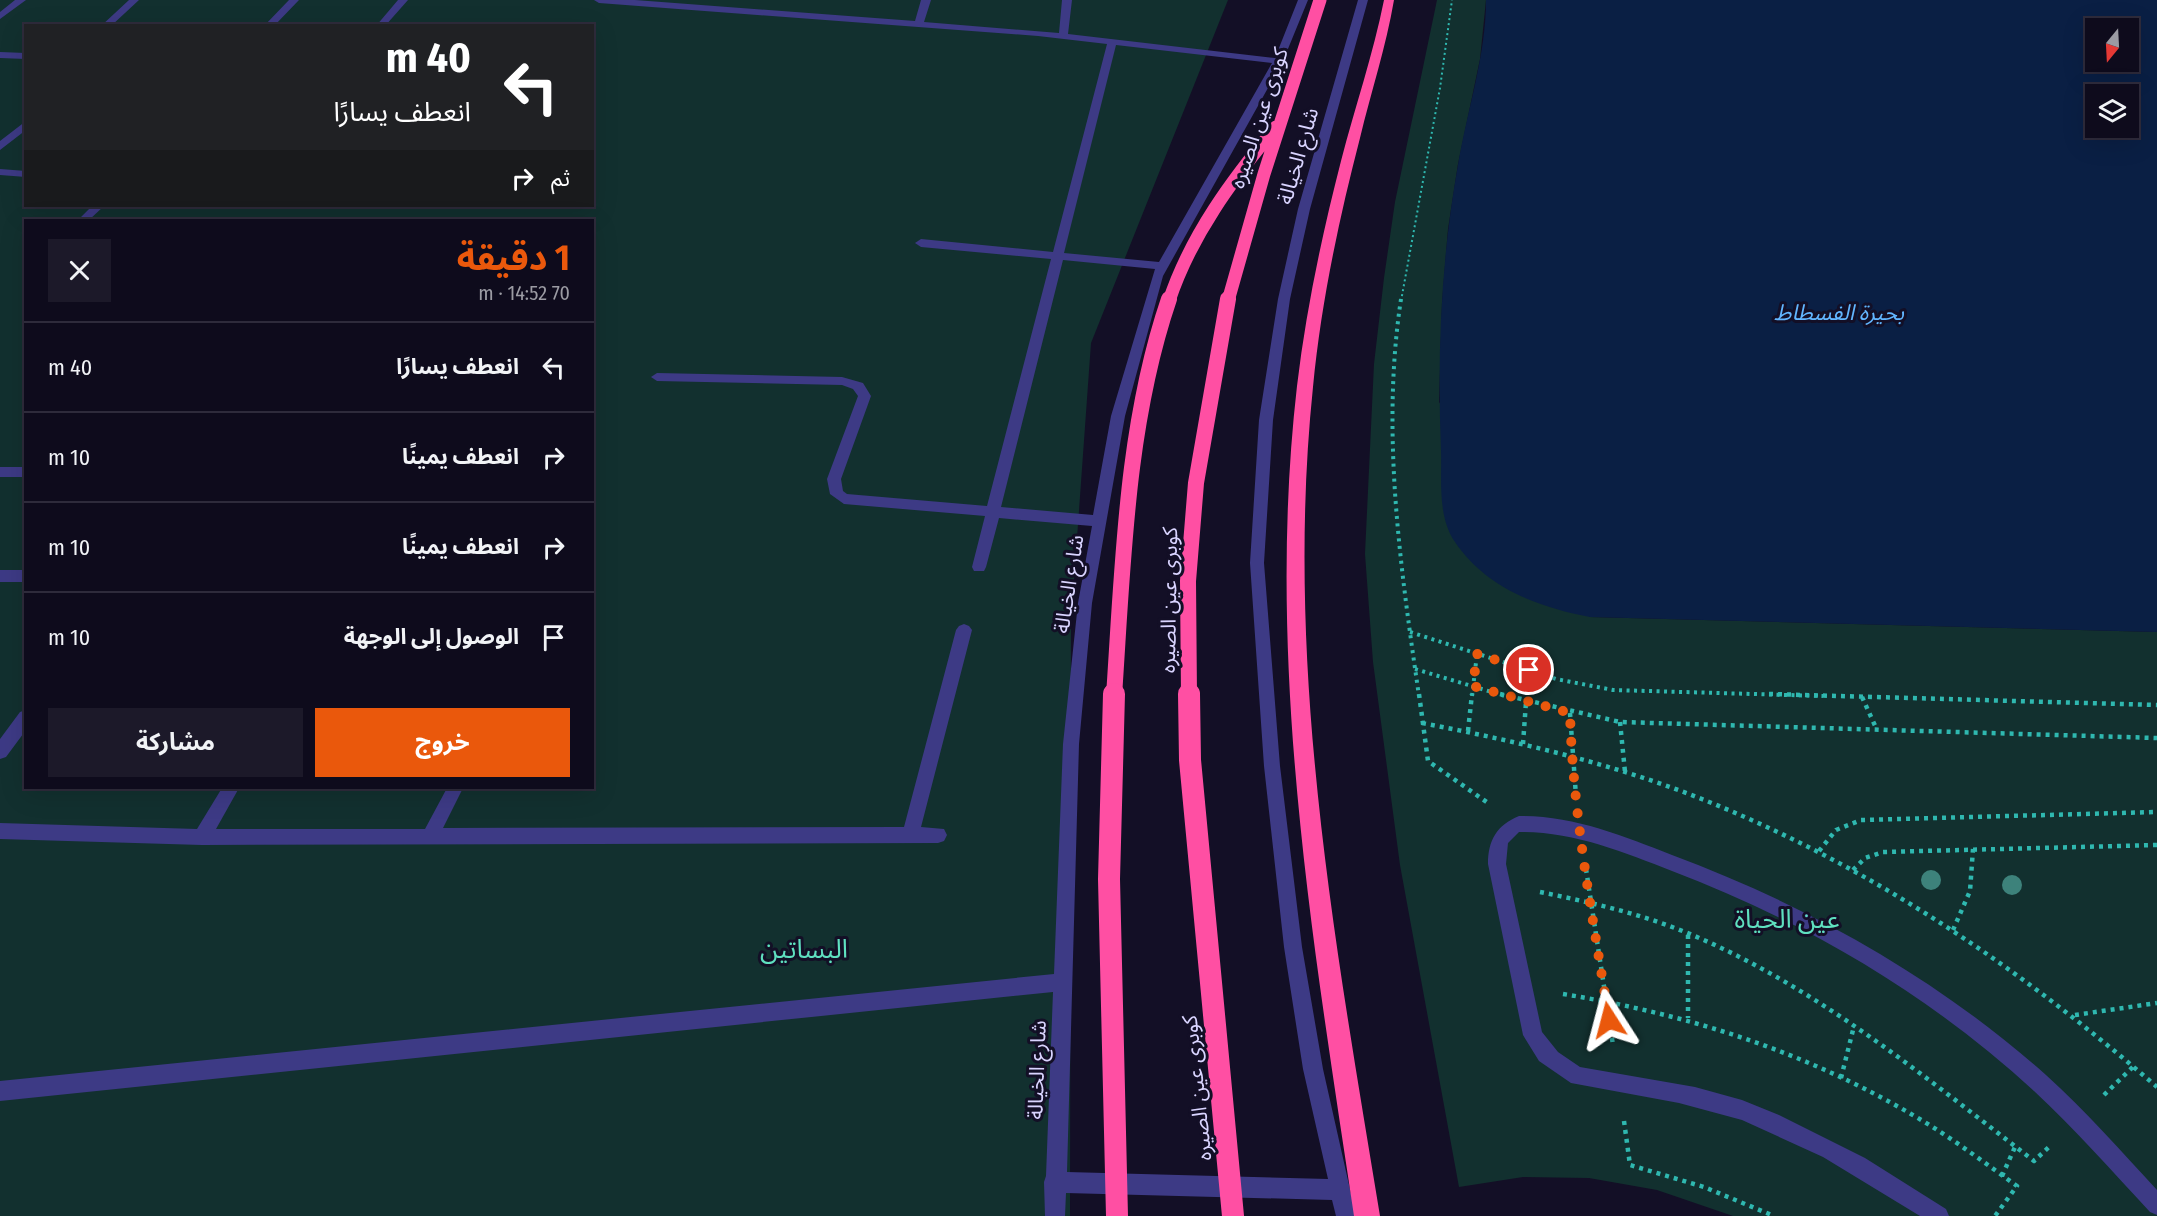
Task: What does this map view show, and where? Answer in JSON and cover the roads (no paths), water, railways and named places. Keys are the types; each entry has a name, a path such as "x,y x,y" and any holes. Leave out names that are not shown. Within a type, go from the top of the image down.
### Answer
{"highway":[{"name":"كوبرى عين الصيره","path":"1233,1216 1211,1002 1190,760 1188,581 1196,483 1228,298 1264,174 1320,0"},
{"path":"1367,1216 1334,1004 1304,765 1295,548 1298,462 1316,318 1341,187 1383,34 1389,0"},
{"path":"1117,1216 1111,1042 1109,829 1117,652 1127,526 1144,390 1156,336 1174,286 1193,244 1241,168 1283,118"}],"street":[{"path":"0,16 21,0"},
{"path":"107,24 134,0"},
{"path":"270,24 294,0"},
{"path":"382,24 403,0"},
{"path":"599,0 792,10 919,24 1063,36 1278,61"},
{"path":"919,24 926,0"},
{"path":"1063,36 1066,0"},
{"name":"شارع الخيالة","path":"1055,1216 1054,1182 1071,744 1085,603 1118,416 1157,276 1278,61 1303,0"},
{"name":"شارع الخيالة","path":"1346,1216 1313,1069 1293,947 1272,766 1257,563 1266,420 1284,299 1304,209 1359,21 1363,0"},
{"path":"979,567 1112,42"},
{"path":"0,55 24,56"},
{"path":"0,147 24,126"},
{"path":"0,172 24,174"},
{"path":"84,219 97,207"},
{"path":"921,243 1163,266"},
{"path":"657,377 850,382 858,386 864,396 833,486 836,494 853,501 1100,521"},
{"path":"0,472 24,472"},
{"path":"0,576 24,576"},
{"path":"910,836 964,630"},
{"path":"0,752 24,720"},
{"path":"202,837 230,789"},
{"path":"429,837 454,789"},
{"path":"1939,1216 1834,1151 1773,1123 1713,1101 1578,1076 1558,1066 1543,1053 1533,1035 1496,851 1508,830 1518,824 1544,824 1669,861 1786,911 1872,961 1946,1010 2022,1067 2077,1120 2157,1206 2148,1216"},
{"path":"0,831 202,837 938,835"},
{"path":"0,1091 1062,982"},
{"path":"1054,1182 1340,1190"}],"water":[{"name":"بحيرة الفسطاط","path":"1486,0 2157,0 2157,632 1590,617 1551,608 1533,601 1515,593 1482,572 1455,542 1445,521 1441,485 1440,343 1444,271 1452,200 1483,42"}],"park label":[{"name":"عين الحياة","path":"1787,919"},
{"name":"البساتين","path":"804,949"}]}
